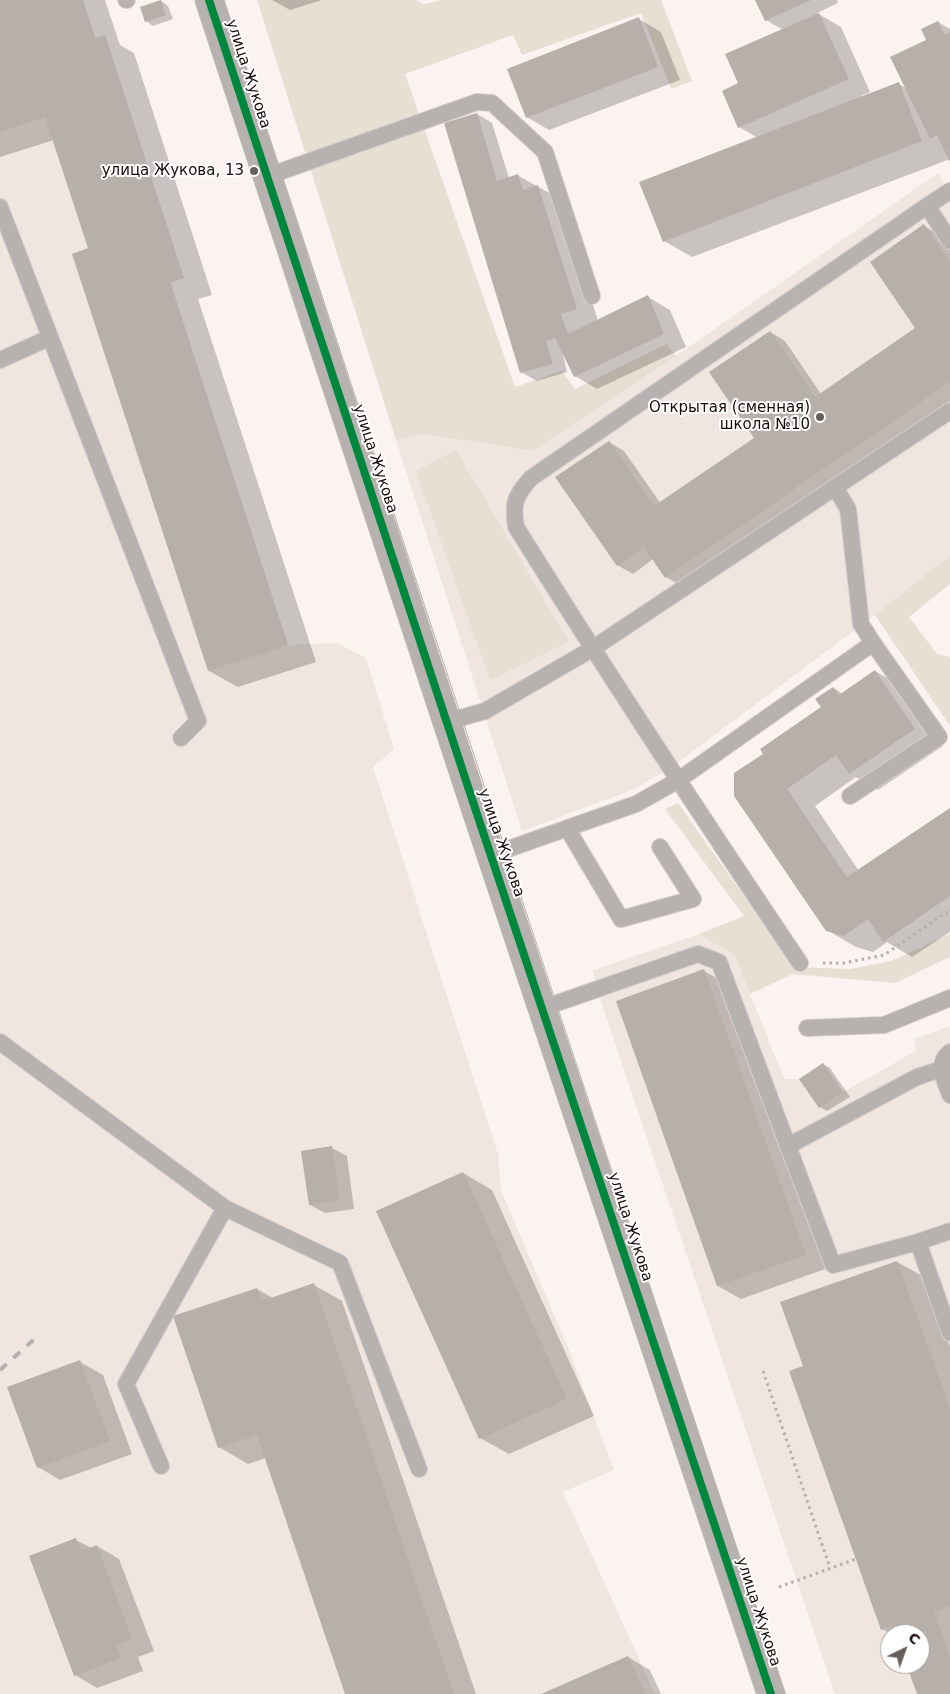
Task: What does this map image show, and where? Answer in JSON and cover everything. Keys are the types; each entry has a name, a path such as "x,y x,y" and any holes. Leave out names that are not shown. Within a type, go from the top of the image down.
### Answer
{"street":[{"name":"улица Жукова","path":"209,0 446,722 771,1694"}],"lane":[{"path":"268,176 310,163 477,102 492,103 545,152 592,296"},
{"path":"800,963 677,781 592,649 516,527 513,508 519,492 539,472 950,191"},
{"path":"927,206 950,241"},
{"path":"0,207 198,722 181,738"},
{"path":"0,360 49,338"},
{"path":"446,722 484,711 592,649 950,411"},
{"path":"835,487 848,509 861,624 939,738 850,796"},
{"path":"491,855 636,804 677,781 873,643"},
{"path":"568,828 621,920 693,899 660,846"},
{"path":"543,1008 698,954 719,962 833,1265 918,1242 950,1231"},
{"path":"807,1028 884,1025 950,998"},
{"path":"0,1042 225,1208 340,1263 419,1469"},
{"path":"950,1052 946,1055 941,1069 950,1095"},
{"path":"788,1146 918,1077 941,1069"},
{"path":"161,1466 126,1384 225,1208"},
{"path":"918,1242 950,1333"}],"path":[{"path":"800,963 844,963 884,955 950,910"},
{"path":"762,1372 830,1568"},
{"path":"779,1587 856,1560"}],"shaded area":[{"path":"0,0 83,0 95,38 105,35 184,278 171,283 288,645 337,643 366,658 394,749 373,767 498,1154 501,1190 569,1350 614,1470 563,1492 655,1694 0,1694"},
{"path":"257,0 416,0 424,4 442,0 661,0 692,81 671,89 641,13 522,55 513,35 405,74 515,387 562,371 575,389 667,344 676,356 533,451 423,434 396,440"},
{"path":"938,173 950,191 950,555 875,615 669,769 630,791 522,831 396,440 423,434 533,451 676,356"},
{"path":"456,450 569,642 490,680 416,471"},
{"path":"950,555 950,584 909,617 937,654 950,657 950,726 875,615"},
{"path":"678,803 794,967 850,969 891,961 950,934 950,957 895,983 793,974 750,994 735,956 699,934 744,916 665,809"},
{"path":"699,934 735,956 784,1079 799,1079 823,1063 843,1092 916,1051 914,1039 950,1026 950,1694 835,1694 597,990 593,970"}],"building":[{"path":"0,0 83,0 95,38 105,35 184,278 170,283 288,645 208,671 72,254 88,248 45,117 0,132"},
{"path":"161,0 166,15 145,22 140,7"},
{"path":"755,0 811,0 765,21"},
{"path":"819,13 849,79 738,128 722,91 738,83 725,54"},
{"path":"639,17 658,67 526,118 507,69"},
{"path":"938,21 945,35 950,32 950,162 937,135 930,139 890,57 926,40 921,29"},
{"path":"899,82 922,141 663,242 639,182"},
{"path":"477,113 497,181 518,174 523,190 538,185 577,309 561,314 568,334 648,295 664,334 574,377 555,338 546,341 553,364 520,373 444,123"},
{"name":"Открытая (сменная) школа №10","path":"924,224 950,262 950,382 665,578 644,547 617,566 555,477 609,441 654,506 754,438 709,372 770,331 815,397 915,328 870,262"},
{"path":"875,670 915,729 849,774 836,755 787,789 847,877 950,808 950,896 883,942 868,919 844,936 826,931 734,796 734,773 763,754 760,749 821,707 815,699 833,687 839,695"},
{"path":"704,969 806,1255 717,1286 616,1001"},
{"path":"823,1063 843,1092 819,1108 799,1079"},
{"path":"332,1146 340,1201 309,1205 301,1151"},
{"path":"463,1172 567,1399 479,1439 376,1211"},
{"path":"897,1261 950,1408 950,1606 934,1612 950,1657 950,1694 917,1694 910,1674 930,1674 930,1624 880,1624 880,1627 789,1371 803,1366 780,1302"},
{"path":"314,1283 454,1694 345,1694 257,1435 218,1448 173,1316 257,1288 262,1301"},
{"path":"80,1360 110,1441 37,1468 7,1387"},
{"path":"76,1538 81,1551 97,1545 132,1639 116,1645 121,1658 74,1676 29,1556"},
{"path":"628,1656 645,1694 541,1694"}],"tram line":[{"path":"198,0 759,1694"},
{"path":"224,0 785,1694"}],"railway":[{"path":"0,1370 40,1334"}],"cycle path":[{"path":"209,0 477,814 771,1694"}],"place":[{"name":"улица Жукова, 13","path":"254,171"},
{"name":"Открытая (сменная) школа №10","path":"820,417"}]}
